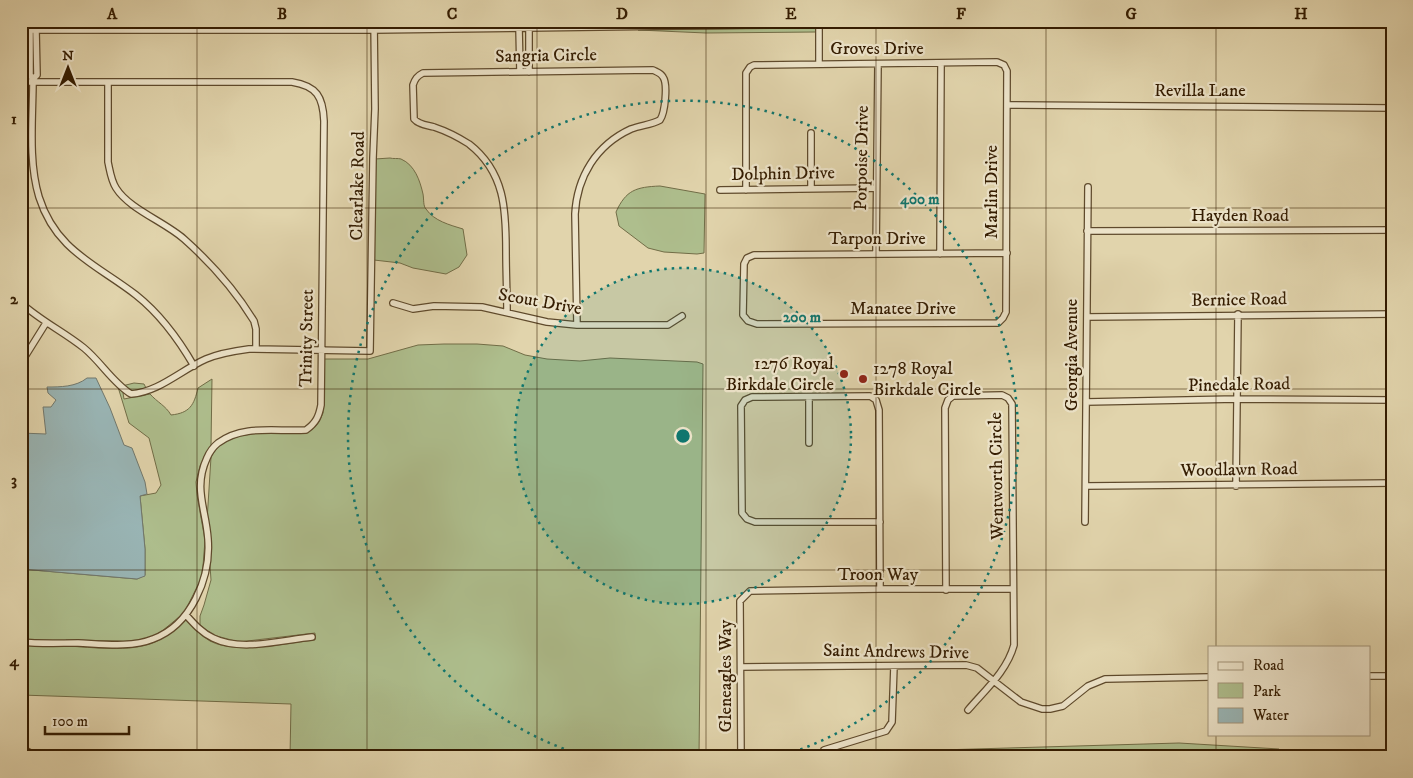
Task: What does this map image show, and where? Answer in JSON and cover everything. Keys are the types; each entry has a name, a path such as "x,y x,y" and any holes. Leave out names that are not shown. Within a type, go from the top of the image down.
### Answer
{"street":[{"name":"Clearlake Road","path":"322,350 370,351 374,21"},
{"path":"21,30 374,30 819,24 1392,23"},
{"path":"819,24 819,64"},
{"path":"519,28 520,72"},
{"path":"529,28 529,72"},
{"path":"33,30 37,75 33,81 34,168 39,197 52,226 60,237 86,262 138,297 172,332 194,366"},
{"name":"Groves Drive","path":"746,190 746,73 754,65 997,62 1004,66"},
{"path":"940,254 941,63"},
{"name":"Porpoise Drive","path":"876,253 878,64"},
{"name":"Marlin Drive","path":"1003,318 1006,312 1008,105 1008,71 1004,66"},
{"name":"Sangria Circle","path":"507,312 506,216 501,189 482,157 469,144 453,134 417,122 413,113 413,85 418,75 423,73 653,70 659,72 665,82 665,111 660,120 631,129 617,137 602,149 588,167 580,183 575,214 576,325"},
{"name":"Trinity Street","path":"21,82 292,82 303,84 319,96 323,105 324,121 321,405 317,420 313,426 306,430 240,432 216,444 208,455 199,481 208,540 204,580 186,615 164,634 153,640 125,644 21,642"},
{"path":"108,82 108,162 110,175 116,187 129,202 182,237 225,280 254,321 256,349"},
{"name":"Revilla Lane","path":"1008,105 1392,108"},
{"path":"811,133 811,189"},
{"name":"Georgia Avenue","path":"1085,522 1088,187"},
{"name":"Dolphin Drive","path":"720,190 876,188"},
{"name":"Hayden Road","path":"1087,231 1392,230"},
{"name":"Tarpon Drive","path":"747,258 754,255 1006,253"},
{"name":"Manatee Drive","path":"747,258 744,264 744,315 748,321 757,324 998,323 1003,318"},
{"path":"21,303 46,323 84,348 123,389 131,394 150,390 217,355 233,351 256,349 322,350"},
{"name":"Scout Drive","path":"393,303 413,309 434,306 482,307 547,322 576,325 668,325 682,316"},
{"path":"1236,486 1238,314"},
{"name":"Bernice Road","path":"1087,316 1392,314"},
{"path":"21,363 46,323"},
{"name":"Wentworth Circle","path":"946,590 944,408 948,400 953,396 1002,395 1008,398 1012,404 1014,645 1010,656 993,682 968,710"},
{"path":"880,522 755,522 748,519 742,513 741,406 745,400 752,397 870,396 876,400 879,410 880,522 880,589"},
{"path":"809,397 809,443"},
{"name":"Pinedale Road","path":"1086,402 1237,399 1392,400"},
{"name":"Woodlawn Road","path":"1086,486 1392,483"},
{"name":"Troon Way","path":"744,596 750,591 1013,589"},
{"name":"Gleneagles Way","path":"741,757 740,601 744,596"},
{"path":"186,615 212,638 239,646 312,637"},
{"name":"Saint Andrews Drive","path":"741,667 966,665 977,668 1024,704 1050,709 1063,706 1088,686 1105,679 1208,677"},
{"path":"824,750 886,731 890,727 892,722 894,666"},
{"path":"1370,676 1392,676"},
{"path":"23,749 38,757"}],"green space":[{"path":"21,21 371,21 371,27 21,27"},
{"path":"377,21 810,21 377,27"},
{"path":"816,28 816,32 706,33 638,30"},
{"path":"375,159 401,159 413,169 423,194 424,206 433,217 463,229 467,255 459,267 446,274 413,268 400,263 374,260"},
{"path":"660,186 705,194 704,253 664,252 648,248 619,226 616,212 628,194 644,187"},
{"path":"418,345 503,346 525,355 547,359 580,361 610,358 697,362 703,364 699,757 290,757 291,704 21,695 21,569 137,579 145,575 145,549 140,496 156,493 161,485 149,438 129,423 118,387 134,383 144,384 146,388 123,393 124,399 150,394 171,415 187,410 195,399 198,388 212,379 211,446 200,466 196,482 205,540 201,579 184,613 152,637 125,641 66,640 66,646 111,649 145,645 163,638 186,620 207,639 221,645 247,648 315,640 315,633 239,642 213,635 200,625 200,616 211,580 207,521 211,457 218,447 228,440 240,436 257,433 306,433 314,428 323,413 324,359 368,359"},
{"path":"1179,743 1279,749 1287,757 919,757 940,750"}],"water":[{"path":"87,378 96,378 124,445 132,448 145,482 147,494 140,496 145,549 145,576 137,579 21,569 21,433 46,434 43,407 51,407 56,400 48,393 47,387 73,385"}],"waterway":[{"path":"346,21 362,24"}],"place":[{"name":"1276 Royal Birkdale Circle","path":"844,374"},
{"name":"1278 Royal Birkdale Circle","path":"863,379"}]}
